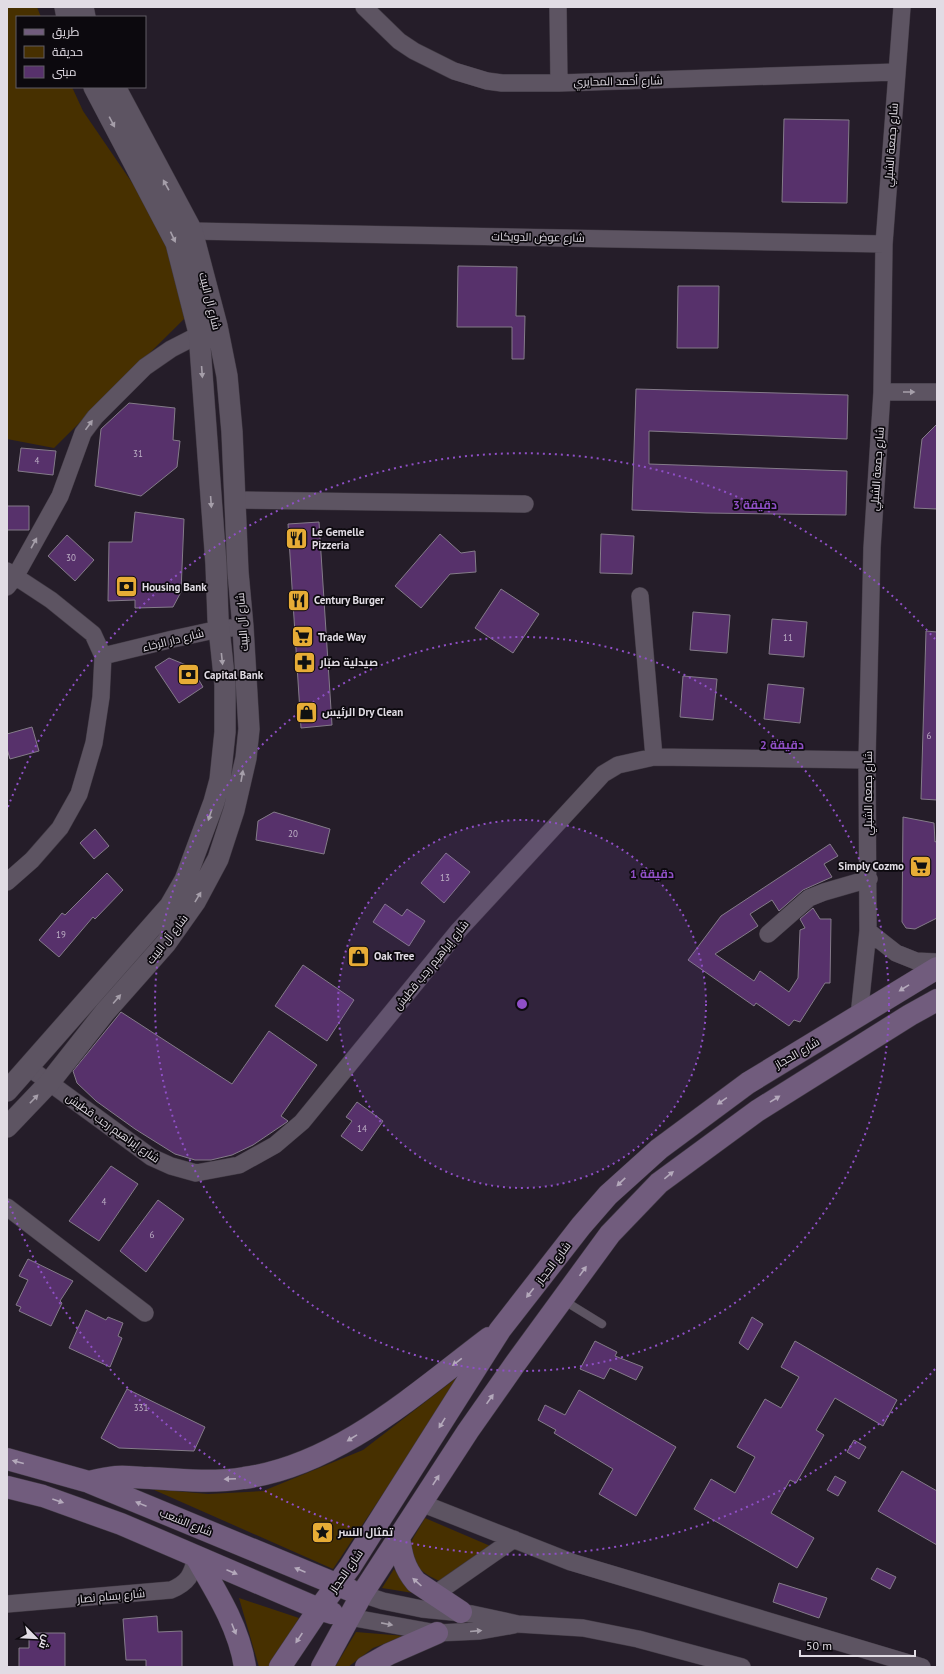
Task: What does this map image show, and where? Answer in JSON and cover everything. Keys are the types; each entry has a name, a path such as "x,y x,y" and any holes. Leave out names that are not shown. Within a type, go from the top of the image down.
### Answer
{"main road":[{"name":"شارع الحجاز","path":"280,1667 319,1609 350,1567 500,1330 581,1226 608,1195 633,1170 688,1125 748,1083 937,968"},
{"path":"322,1667 362,1594 399,1536 498,1388 610,1234 659,1184 757,1111 910,1015 937,1000"},
{"path":"89,1482 117,1477 243,1479 266,1475 294,1465 332,1449 373,1425 500,1330"},
{"name":"شارع الشعب","path":"7,1459 89,1482 336,1586 362,1594"},
{"path":"7,1487 43,1496 121,1524 319,1609 349,1617"},
{"path":"399,1536 401,1555 411,1576 416,1582 461,1612"},
{"path":"196,1557 229,1618 243,1654 245,1667"},
{"path":"366,1667 390,1654 437,1634"}],"street":[{"name":"شارع أحمد المحايري","path":"364,7 399,41 414,51 468,76 502,83 559,83 896,72"},
{"path":"558,7 559,83"},
{"name":"شارع جمعة الشبلي","path":"859,1016 868,931 868,760 872,548 882,392 884,244 902,7"},
{"name":"شارع آل البيت","path":"7,1127 49,1083 105,1012 166,943 195,902 218,859 241,785 248,736 244,627 238,572 236,500 227,376 186,279 176,243 95,88"},
{"name":"شارع آل البيت","path":"7,1091 170,906 185,880 206,827 220,780 225,732 225,685 219,629 208,330 192,231 116,88"},
{"name":"شارع عوض الدويكات","path":"192,231 884,244"},
{"path":"7,882 32,860 60,828 79,794 94,743 101,697 103,656 93,634 56,604 10,578 60,496 83,433 95,417 145,367 171,349 208,330"},
{"path":"882,392 937,392"},
{"path":"236,500 525,504"},
{"path":"640,596 654,757"},
{"name":"شارع دار الرخاء","path":"103,656 219,629 244,627"},
{"name":"شارع إبراهيم رجب قطيش","path":"28,1067 151,1157 171,1166 196,1173 239,1165 275,1145 302,1122 459,930 603,774 618,765 654,757 868,760"},
{"path":"768,934 809,898 869,879"},
{"path":"868,931 896,953 916,961 937,962"},
{"path":"7,1206 145,1313"},
{"path":"421,1503 571,1562 922,1667"},
{"path":"435,1594 514,1539"},
{"name":"شارع بسام نصار","path":"7,1604 171,1590 188,1580 193,1572 196,1557"},
{"path":"362,1594 396,1604 498,1618 518,1624 583,1628 638,1639 742,1667"},
{"path":"349,1617 437,1634 480,1631 518,1624"}],"lane":[{"path":"562,1299 602,1324"}],"green space":[{"path":"7,7 37,7 41,16 16,16 16,88 72,88 83,111 178,250 184,319 54,448 7,439"},
{"path":"464,1372 333,1569 152,1489 208,1494 263,1491 363,1450"},
{"path":"425,1518 495,1548 444,1583 420,1569 411,1553 409,1545"},
{"path":"394,1569 413,1593 382,1588"},
{"path":"239,1598 299,1618 270,1667 259,1667"},
{"path":"356,1632 405,1636 373,1648 348,1667 335,1667"}],"building":[{"path":"784,119 849,120 847,203 782,202"},
{"path":"458,266 517,267 516,316 525,316 524,359 512,359 512,327 457,327"},
{"path":"678,286 719,286 718,348 677,348"},
{"path":"636,389 848,395 847,439 649,431 649,464 847,471 846,515 706,513 632,510"},
{"path":"129,403 175,408 173,440 180,441 177,467 141,496 95,486 101,429"},
{"path":"937,424 937,509 914,508 922,439"},
{"path":"21,448 56,451 53,475 18,471"},
{"path":"7,506 29,506 29,530 7,530"},
{"path":"135,512 184,519 181,592 173,607 135,608 135,600 108,601 109,542 132,542"},
{"path":"319,522 332,725 301,728 288,524"},
{"path":"440,534 461,553 475,551 476,572 450,574 421,608 395,586"},
{"path":"601,534 634,536 632,574 600,573"},
{"path":"67,535 94,560 75,581 48,556"},
{"path":"501,589 539,614 513,653 475,628"},
{"path":"693,612 730,615 727,653 690,650"},
{"path":"772,619 807,622 804,657 769,654"},
{"path":"926,631 937,632 937,800 921,799"},
{"path":"169,658 191,667 203,687 179,703 155,667"},
{"path":"683,676 717,679 713,720 680,717"},
{"path":"768,684 804,688 800,723 764,719"},
{"path":"32,727 39,751 10,759 7,749 7,734"},
{"path":"274,812 330,829 324,854 256,840 258,821"},
{"name":"Simply Cozmo","path":"903,817 934,823 935,842 937,841 937,918 915,929 906,928 902,922"},
{"path":"95,829 109,846 94,859 80,843"},
{"path":"830,844 838,856 824,864 832,877 803,890 779,911 772,900 750,914 758,926 715,954 754,981 760,971 789,992 798,978 800,930 805,928 800,919 813,908 820,919 831,919 830,983 825,983 800,1022 794,1020 789,1026 756,1003 754,1006 688,960 721,916"},
{"path":"446,853 470,872 444,903 421,883"},
{"path":"107,873 123,890 95,919 93,917 59,957 39,940 62,913 65,915"},
{"path":"385,904 402,916 407,909 425,921 409,946 373,922"},
{"path":"303,965 354,1000 327,1041 275,1006"},
{"path":"121,1012 232,1084 269,1031 317,1065 281,1116 288,1121 287,1122 253,1145 232,1155 211,1160 195,1160 175,1154 135,1129 96,1101 77,1083 73,1071"},
{"path":"357,1102 383,1121 362,1151 341,1136 352,1121 346,1117"},
{"path":"111,1166 138,1184 99,1241 69,1221"},
{"path":"158,1200 184,1219 146,1272 120,1251"},
{"path":"28,1259 73,1281 60,1301 62,1303 51,1326 19,1311 21,1307 16,1305 28,1280 19,1276"},
{"path":"86,1310 106,1320 108,1317 123,1323 118,1336 122,1338 110,1367 69,1348"},
{"path":"752,1317 763,1324 748,1350 739,1343"},
{"path":"595,1341 617,1352 615,1356 643,1367 636,1380 610,1368 604,1379 580,1369"},
{"path":"795,1341 897,1400 883,1426 835,1398 816,1430 824,1435 796,1483 790,1480 771,1513 814,1538 797,1568 694,1509 711,1479 735,1493 755,1457 737,1447 765,1399 781,1408 799,1377 781,1367"},
{"path":"127,1389 205,1427 194,1451 119,1448 101,1438"},
{"path":"579,1390 676,1447 636,1516 599,1494 613,1469 554,1433 556,1430 538,1420 545,1405 565,1415"},
{"path":"854,1440 866,1447 859,1459 847,1452"},
{"path":"902,1471 937,1491 937,1545 878,1511"},
{"path":"835,1476 846,1482 838,1496 827,1490"},
{"path":"877,1568 896,1577 890,1589 871,1579"},
{"path":"779,1583 827,1598 819,1618 773,1602"},
{"path":"157,1616 158,1632 182,1631 182,1667 146,1667 146,1660 126,1660 123,1619"},
{"path":"29,1633 65,1633 65,1667 19,1667 19,1648 29,1648"}],"place":[{"name":"Le Gemelle Pizzeria","path":"296,538"},
{"name":"Housing Bank","path":"126,587"},
{"name":"Century Burger","path":"299,600"},
{"name":"Trade Way","path":"303,637"},
{"name":"صيدلية صبّار","path":"304,662"},
{"name":"Capital Bank","path":"189,675"},
{"name":"الرئيس Dry Clean","path":"306,712"},
{"name":"Simply Cozmo","path":"920,866"},
{"name":"Oak Tree","path":"359,956"},
{"name":"تمثال النسر","path":"322,1532"}]}
